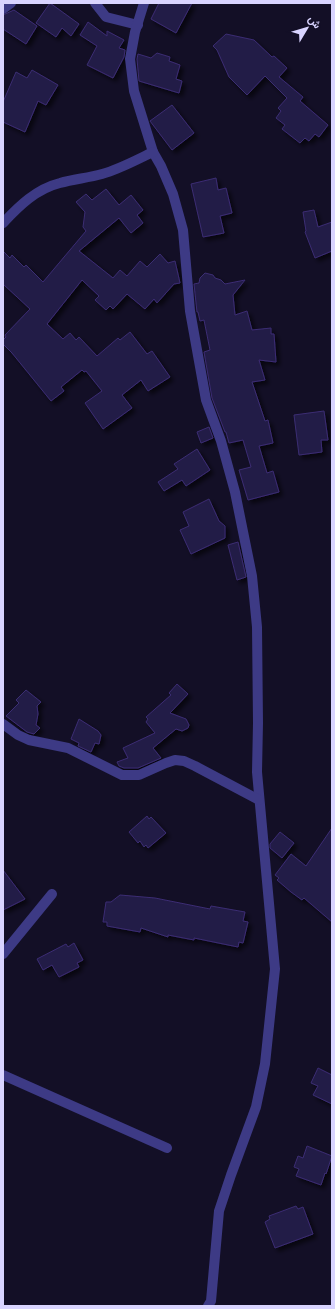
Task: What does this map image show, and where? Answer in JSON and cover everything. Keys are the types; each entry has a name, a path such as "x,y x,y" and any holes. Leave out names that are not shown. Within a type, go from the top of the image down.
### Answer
{"street":[{"path":"3,9 11,3"},
{"path":"95,3 106,17 138,25"},
{"path":"144,3 135,32 130,60 134,91 153,152 161,166 173,194 183,230 190,311 206,400 221,441 235,492 252,576 257,627 257,772 275,963 265,1064 256,1108 219,1212 211,1301 208,1306"},
{"path":"3,224 30,196 58,183 101,174 116,169 153,152"},
{"path":"3,724 18,735 29,740 68,748 122,776 139,775 175,760 184,761 259,800"},
{"path":"3,954 52,894"},
{"path":"3,1075 167,1148"}],"building":[{"path":"50,3 79,24 71,36 62,28 56,37 36,23"},
{"path":"159,3 192,3 176,33 151,19"},
{"path":"14,10 37,26 26,44 3,29 3,15"},
{"path":"88,22 107,36 107,31 124,40 119,48 125,50 124,57 113,78 87,65 97,46 80,35"},
{"path":"226,34 254,40 272,57 274,56 287,68 279,77 303,97 300,101 328,125 319,137 315,134 309,141 305,138 300,143 282,129 285,125 276,118 281,111 278,108 287,98 265,76 247,95 229,77 217,50 213,46"},
{"path":"157,53 170,57 169,61 180,65 176,79 182,81 179,93 139,81 138,54 151,58"},
{"path":"32,70 58,85 46,105 38,101 25,132 3,122 3,102 16,72 27,78"},
{"path":"172,105 194,133 172,150 150,121"},
{"path":"216,178 218,190 226,188 232,213 220,216 224,233 203,237 191,184"},
{"path":"106,189 119,205 131,195 143,210 137,215 143,223 131,233 119,218 79,251 113,278 120,270 127,276 140,261 147,267 160,254 168,263 175,261 180,283 174,284 157,303 154,299 145,309 127,294 113,309 110,306 106,310 95,300 99,296 82,280 47,324 63,339 70,333 76,340 79,337 97,356 118,338 120,340 130,332 147,354 152,351 170,377 148,391 141,380 122,395 132,408 103,429 85,403 102,391 86,371 84,372 82,370 61,387 64,391 51,401 3,344 3,340 6,337 5,335 30,309 3,284 3,251 10,258 12,255 24,267 26,265 43,282 86,231 83,227 85,212 76,202 86,194 92,200"},
{"path":"314,210 318,227 332,222 332,251 315,258 305,232 303,212"},
{"path":"205,273 213,275 225,284 245,280 233,295 235,315 247,311 252,330 271,328 271,334 274,334 276,362 259,360 265,380 252,382 265,421 268,420 273,443 259,446 267,473 273,471 279,492 248,500 239,470 251,467 243,440 229,443 212,398 204,352 210,350 204,320 200,321 197,312 194,284 199,283 200,278"},
{"path":"324,411 328,440 321,440 322,452 299,455 294,415"},
{"path":"209,427 213,438 201,443 197,432"},
{"path":"197,449 210,470 186,486 182,480 164,491 158,482 178,469 174,464"},
{"path":"209,499 219,521 225,526 225,538 191,554 180,530 189,526 183,512"},
{"path":"238,542 246,577 237,580 228,545"},
{"path":"177,684 188,694 170,713 186,719 189,725 188,728 182,731 176,729 153,748 161,758 138,768 124,768 119,766 117,762 128,758 123,748 155,733 146,722 148,719 146,717 171,695 169,693"},
{"path":"26,690 41,702 37,706 38,714 36,725 40,728 34,734 27,732 6,716 19,703 16,700"},
{"path":"79,719 98,731 101,735 99,744 95,743 91,752 78,746 79,743 71,739"},
{"path":"147,816 149,819 151,817 166,833 148,848 146,845 144,847 140,841 138,843 129,832"},
{"path":"332,828 332,922 304,898 302,900 291,892 277,880 279,878 275,875 291,854 306,866"},
{"path":"280,832 294,843 282,858 270,848 270,844"},
{"path":"3,870 25,899 3,910"},
{"path":"120,895 155,898 210,909 211,906 245,912 243,921 248,922 243,943 239,942 238,947 194,938 194,940 168,935 168,937 141,928 140,932 107,926 107,922 103,922 106,902 111,902"},
{"path":"74,943 83,960 77,963 79,967 59,977 52,965 43,970 37,959 66,944 68,947"},
{"path":"318,1068 332,1075 332,1104 313,1095 318,1086 311,1083"},
{"path":"307,1146 332,1156 321,1185 296,1176 299,1169 294,1167 298,1156 303,1158"},
{"path":"296,1206 298,1209 303,1207 313,1234 275,1248 265,1222 270,1219 269,1216"}]}
